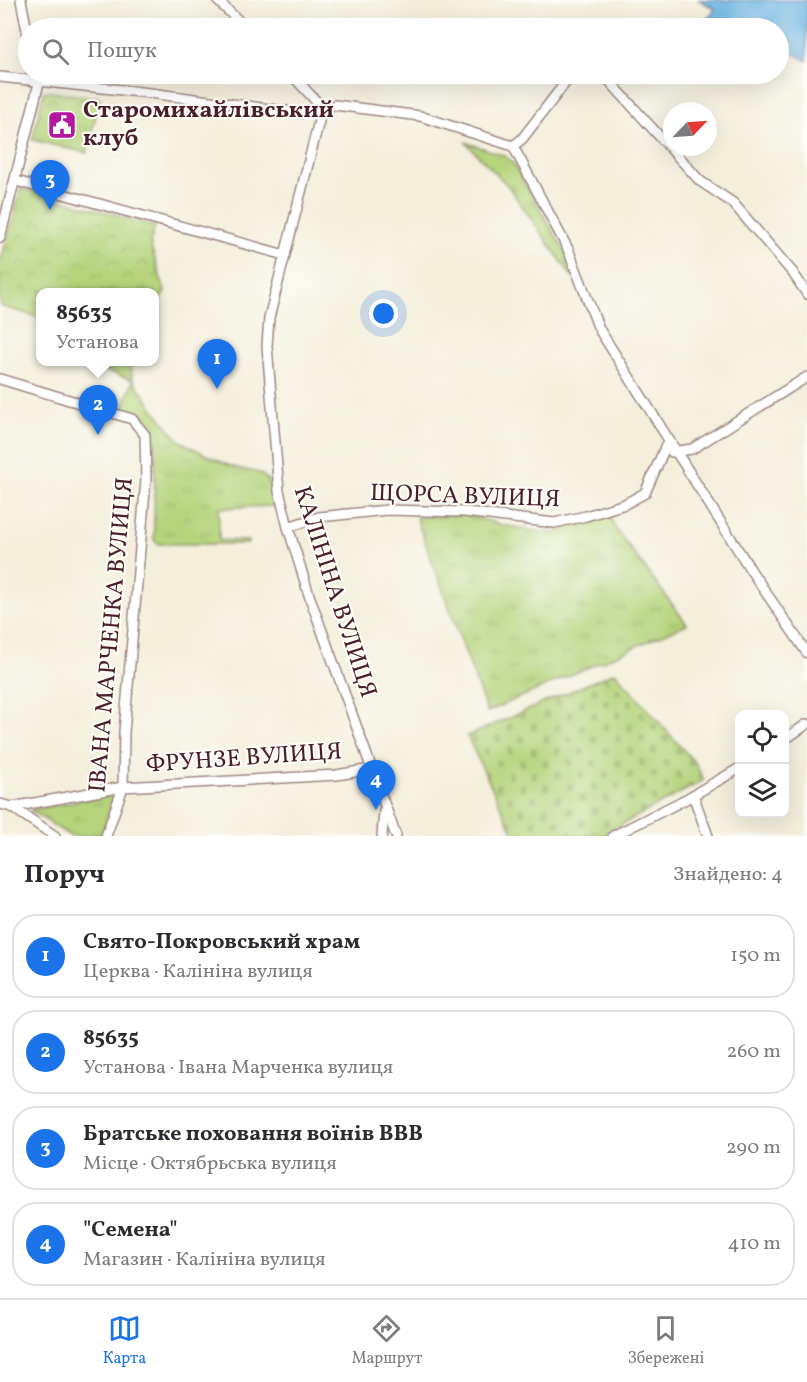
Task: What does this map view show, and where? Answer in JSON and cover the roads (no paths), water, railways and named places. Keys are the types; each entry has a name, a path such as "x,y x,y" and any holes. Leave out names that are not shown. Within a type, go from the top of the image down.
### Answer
{"street":[{"path":"21,0 24,18"},
{"path":"218,0 236,18"},
{"path":"0,77 18,77"},
{"path":"0,238 16,181 37,84"},
{"path":"83,84 303,113 335,105 420,116 513,146 568,249 599,329 668,441 807,653"},
{"path":"301,84 309,92 318,108"},
{"path":"513,146 522,139 564,84"},
{"path":"612,84 700,181 733,203 793,273 807,294"},
{"name":"КАЛІНІНА ВУЛИЦЯ","path":"318,108 319,128 269,318 267,346 279,491 288,527 384,808 396,836"},
{"path":"16,181 285,255"},
{"path":"664,452 692,449 807,377"},
{"name":"ІВАНА МАРЧЕНКА ВУЛИЦЯ","path":"0,379 132,419 145,435 146,480 124,722 123,787 106,836"},
{"name":"ЩОРСА ВУЛИЦЯ","path":"288,527 320,517 387,510 465,512 554,523 626,504 638,497 648,487 668,441"},
{"path":"688,471 692,449"},
{"path":"789,737 807,724"},
{"name":"ФРУНЗЕ ВУЛИЦЯ","path":"12,807 123,787 338,775 371,769"},
{"path":"613,836 735,771"},
{"path":"693,795 708,836"},
{"path":"0,804 12,807 55,836"},
{"path":"382,836 384,808"}],"water":[{"path":"699,0 807,0 807,61 789,51 789,18 708,18 715,9"}],"place":[{"name":"Старомихайлівський клуб","path":"62,125"},
{"name":"Братське поховання воїнів ВВВ","path":"50,210"},
{"name":"Свято-Покровський храм","path":"217,389"},
{"name":"85635","path":"98,435"},
{"name":"\"Семена\"","path":"376,810"}]}
